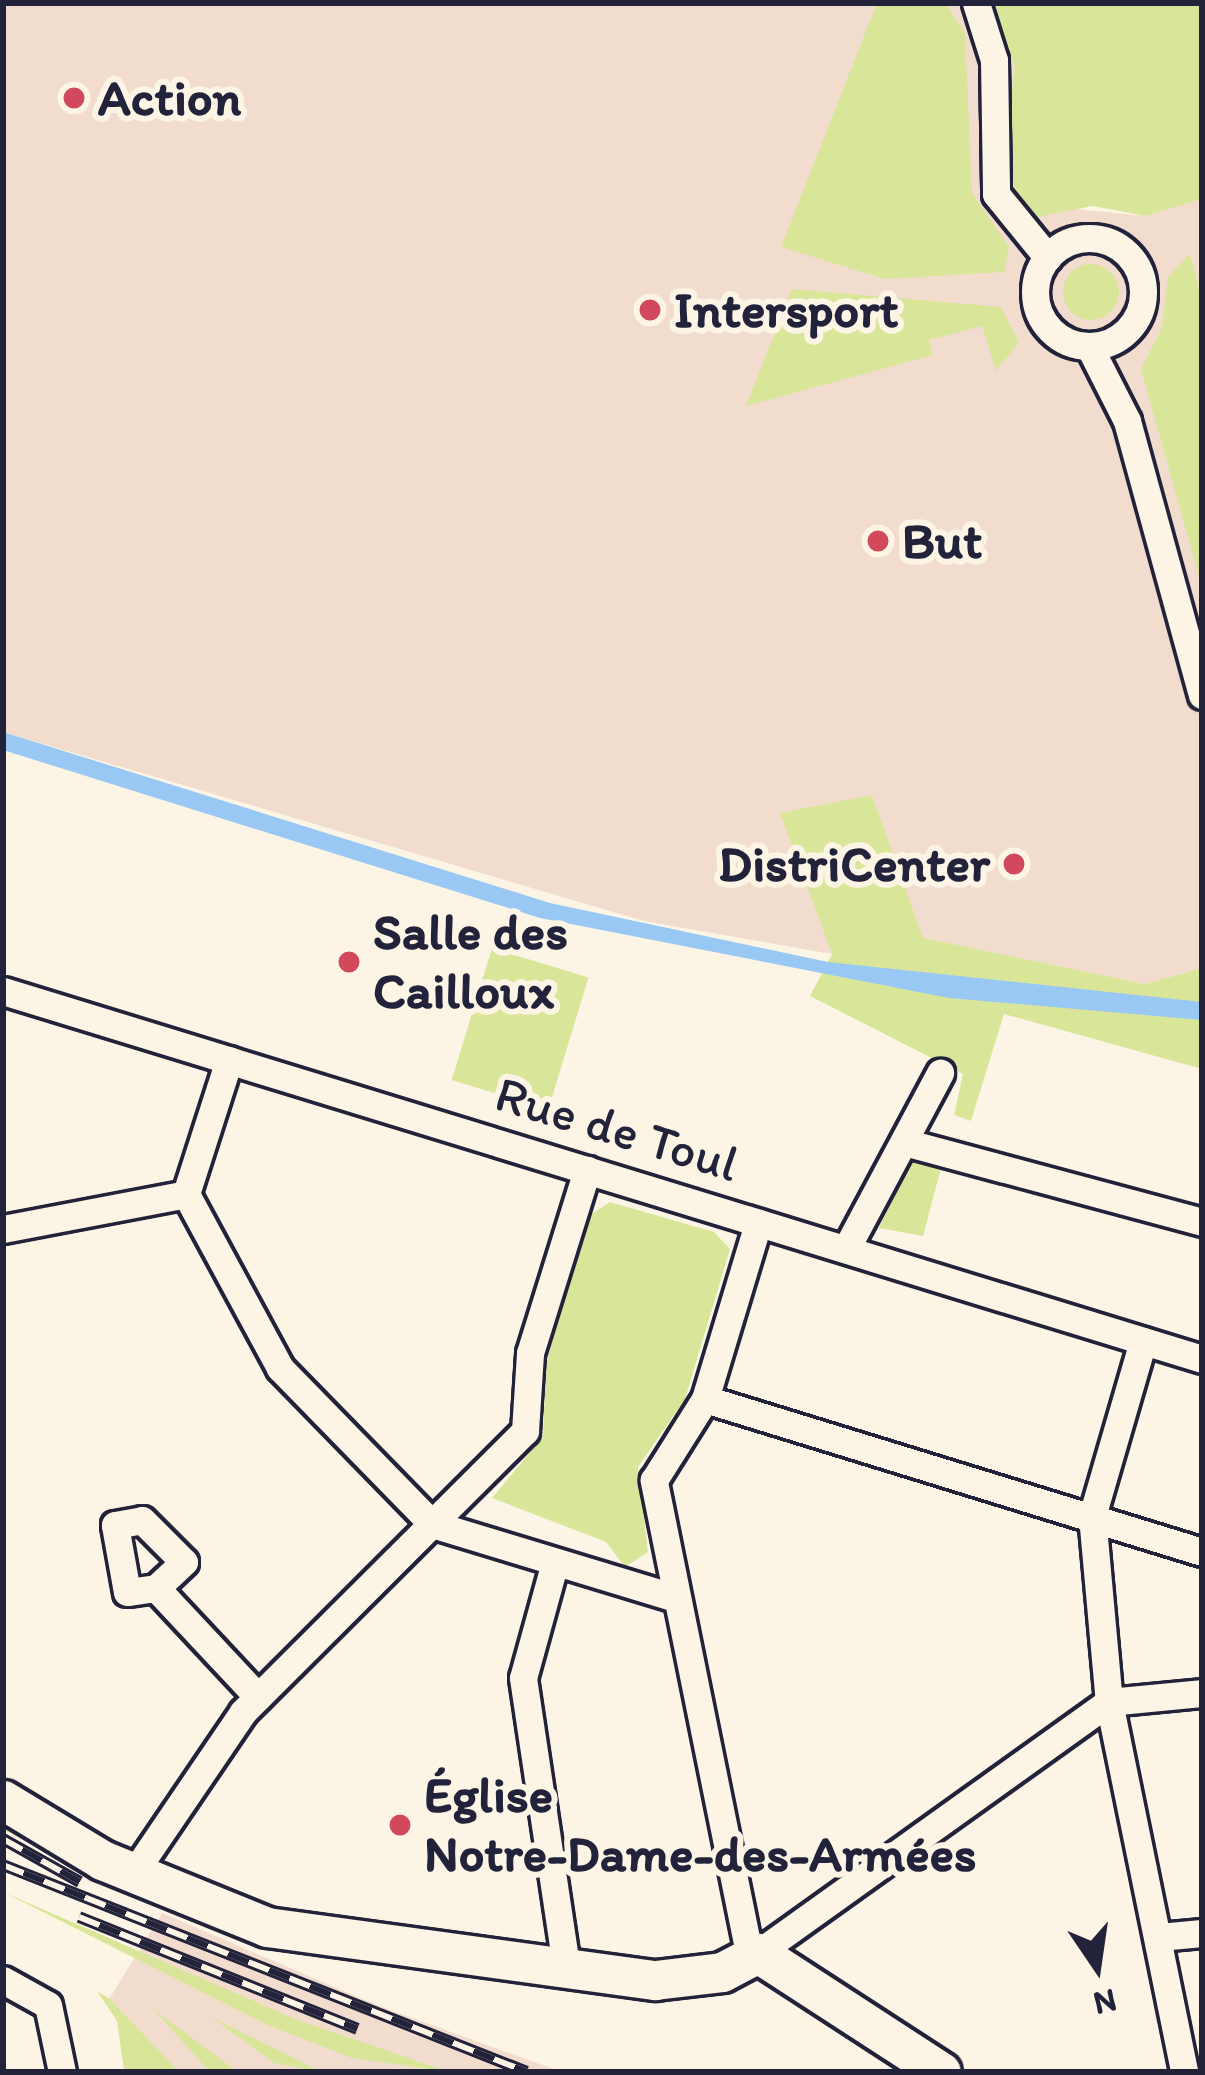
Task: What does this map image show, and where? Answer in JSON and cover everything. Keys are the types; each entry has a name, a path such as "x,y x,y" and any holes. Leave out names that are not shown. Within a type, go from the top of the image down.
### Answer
{"street":[{"path":"976,3 994,60 996,194 1048,258"},
{"path":"1126,422 1123,334 1142,299 1127,254 1087,238 1048,258 1036,287 1042,318 1089,346 1126,422 1202,695"},
{"path":"1089,346 1123,334"},
{"name":"Rue de Toul","path":"3,991 1202,1359"},
{"path":"229,1060 186,1195 267,1351 432,1524 669,1596"},
{"path":"846,1250 940,1073"},
{"path":"904,1142 1202,1222"},
{"path":"133,1874 258,1696 525,1431 529,1379 586,1170"},
{"path":"3,1229 186,1195"},
{"path":"758,1222 705,1399 653,1480 669,1596 754,1956 941,2072"},
{"path":"1144,1341 1092,1516 1109,1702 1184,2072"},
{"path":"705,1399 1202,1552"},
{"path":"555,1562 523,1678 567,1971"},
{"path":"156,1588 258,1696"},
{"path":"3,1800 133,1874 267,1927 567,1971 674,1980 754,1956 1109,1702 1202,1693"},
{"path":"1159,1937 1202,1933"},
{"path":"3,1980 42,1998 62,2072"}],"shaded area":[{"path":"3,3 1054,3 1067,208 1146,216 1202,199 1202,968 1145,984 819,917 832,954 644,921 3,732"},
{"path":"162,1913 379,2006 562,2072 160,2072 108,2001"}],"green space":[{"path":"877,3 945,3 965,33 972,193 1009,247 1004,272 885,279 781,247"},
{"path":"992,3 1202,3 1202,199 1146,216 1093,206 1031,218 1001,163 1015,68"},
{"path":"1190,254 1202,299 1202,588 1141,369 1162,328 1168,277"},
{"path":"1091,264 1111,272 1119,292 1111,312 1091,320 1071,312 1063,292 1071,272"},
{"path":"792,289 1001,307 1019,342 996,371 982,326 929,340 933,355 746,406"},
{"path":"872,795 923,938 1145,984 1202,968 1202,1069 1004,1014 971,1121 954,1115 963,1074 810,996 832,954 780,813"},
{"path":"492,948 589,978 548,1109 452,1080"},
{"path":"912,1159 941,1168 923,1236 879,1228"},
{"path":"610,1202 714,1232 730,1249 685,1399 638,1467 648,1552 625,1567 606,1542 492,1498 543,1437 546,1364 587,1217"},
{"path":"3,1815 101,1880 3,1829"},
{"path":"3,1892 295,2019 449,2072 352,2058 270,2026"},
{"path":"97,1991 179,2072 124,2070 117,2021"},
{"path":"153,2009 238,2072 210,2072"},
{"path":"211,2017 322,2072 274,2063"}],"water":[{"path":"3,732 550,903 828,962 1202,1002 1202,1020 949,998 540,918 3,750"}],"railway":[{"path":"3,1839 80,1882"},
{"path":"3,1865 527,2072"},
{"path":"79,1917 357,2029"}],"place":[{"name":"Action","path":"74,98"},
{"name":"Intersport","path":"650,310"},
{"name":"But","path":"878,541"},
{"name":"DistriCenter","path":"1014,864"},
{"name":"Salle des Cailloux","path":"349,962"},
{"name":"Église Notre-Dame-des-Armées","path":"400,1825"}]}
